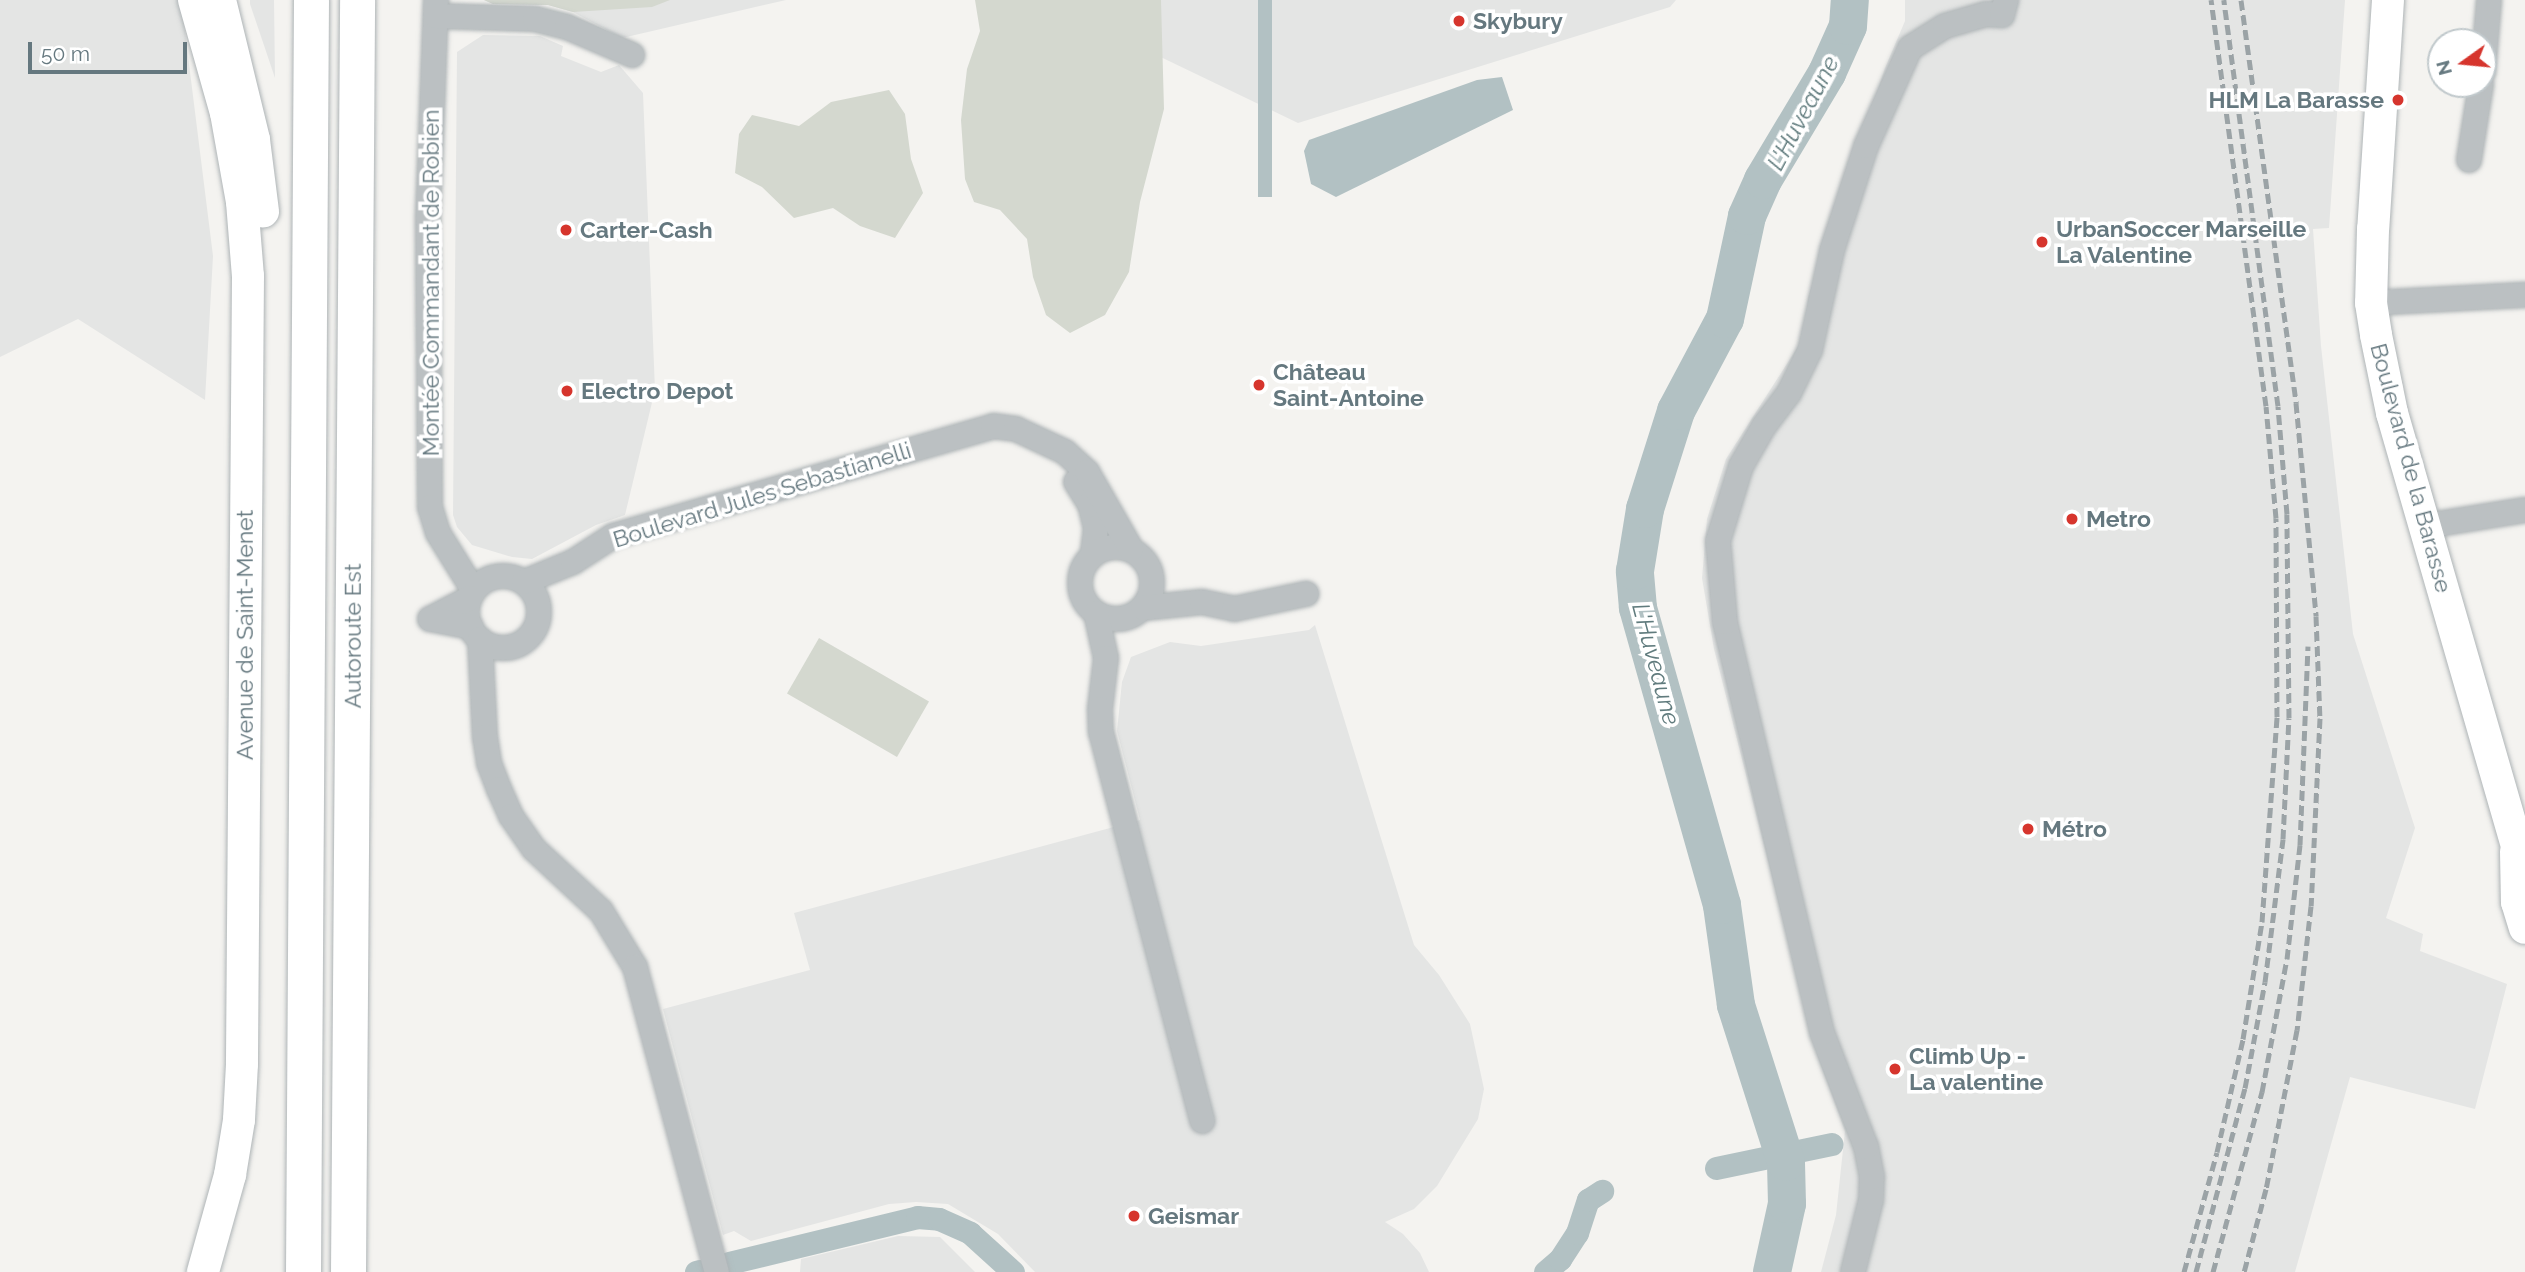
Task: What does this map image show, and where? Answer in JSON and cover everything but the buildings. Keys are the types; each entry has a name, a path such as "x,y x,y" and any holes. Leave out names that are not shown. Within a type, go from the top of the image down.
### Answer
{"highway":[{"name":"Autoroute Est","path":"303,1272 311,0"},
{"name":"Autoroute Est","path":"348,1272 357,0"}],"main road":[{"name":"Avenue de Saint-Menet","path":"194,0 226,113 242,202 248,276 242,1064 239,1121 230,1175 203,1272"},
{"name":"Avenue de Saint-Menet","path":"220,0 254,140 264,218 265,319 258,1108 251,1170 224,1272"},
{"name":"Boulevard de la Barasse","path":"2388,0 2379,102 2371,303 2392,413 2522,853 2517,902 2525,929"}],"street":[{"path":"1853,1272 1871,1200 1872,1177 1866,1147 1819,1020 1725,622 1718,541 1741,466 1764,426 1788,393 1810,350 1832,250 1866,146 1910,48 1945,26 1986,14 2002,15 2006,0"},
{"path":"2487,28 2489,0"},
{"name":"Montée Commandant de Robien","path":"478,589 438,533 430,507 428,218 436,8 535,19 566,27 632,55"},
{"path":"2469,160 2479,98"},
{"path":"2371,303 2525,295"},
{"name":"Boulevard Jules Sebastianelli","path":"531,592 613,537 956,437 978,428 1016,429 1042,438 1065,452 1087,472 1131,549"},
{"name":"Boulevard Jules Sebastianelli","path":"956,437 1016,443 1057,463 1075,481 1090,504 1096,527 1093,554"},
{"path":"2425,526 2525,510"},
{"path":"1107,658 1137,612 1152,591 1152,573 1148,563 1131,549 1111,546 1093,554 1086,563 1080,584 1088,606 1112,620 1137,612 1202,602 1234,608 1306,594"},
{"path":"1152,573 1202,602"},
{"path":"513,577 531,592 537,623 530,636 517,645 422,620 478,589 513,577"},
{"path":"478,589 467,612 483,637 485,737 489,764 511,816 534,849 601,911 635,967 717,1272"},
{"path":"1096,613 1107,658 1100,709 1101,732 1202,1121"}],"shaded area":[{"path":"0,0 181,0 213,256 205,400 78,319 0,357"},
{"path":"250,0 274,0 275,78 250,4"},
{"path":"484,0 786,0 622,38 573,12 548,5 493,4"},
{"path":"484,0 670,0 652,7 573,12 548,5 493,4"},
{"path":"975,0 1161,0 1164,109 1140,202 1129,272 1105,315 1070,333 1046,315 1033,277 1027,239 1000,210 974,202 965,179 961,120 967,69 980,31"},
{"path":"1042,0 1676,0 1670,7 1298,123"},
{"path":"1258,0 1272,0 1272,197 1258,197"},
{"path":"1905,0 2345,0 2329,228 2313,229 2321,346 2353,634 2415,828 2386,918 2423,934 2420,951 2507,984 2475,1109 2350,1077 2295,1272 1821,1272 1836,1215 1845,1131 1818,1058 1714,649 1702,578 1707,519 1726,459 1804,337 1808,297 1885,68 1905,21"},
{"path":"483,35 540,36 563,46 561,56 601,72 619,65 643,93 655,390 625,515 596,525 532,559 512,557 472,545 457,527 453,515 457,52"},
{"path":"1502,77 1513,110 1336,197 1311,184 1304,151 1309,140 1477,80"},
{"path":"889,90 905,114 911,159 923,193 895,238 860,226 833,208 794,218 762,187 735,173 739,134 752,115 799,126 831,102"},
{"path":"1315,625 1414,945 1439,975 1470,1024 1484,1089 1478,1119 1437,1186 1414,1209 1385,1222 1403,1234 1420,1253 1429,1272 1035,1272 998,1234 948,1204 916,1202 889,1204 751,1241 734,1231 723,1235 663,1009 810,970 794,913 1140,820 1117,731 1122,682 1131,657 1170,642 1201,646 1309,630"},
{"path":"819,638 929,702 897,757 787,693"},
{"path":"898,1236 940,1237 975,1272 800,1272 801,1259"}],"waterway":[{"name":"L'Huveaune","path":"1772,1272 1787,1204 1786,1162 1736,1005 1722,905 1638,608 1635,571 1645,509 1676,411 1725,319 1747,216 1763,180 1827,73 1848,26 1850,0"},
{"path":"1716,1168 1832,1144"},
{"path":"1545,1272 1560,1259 1577,1233 1588,1200 1602,1191"},
{"path":"729,1263 917,1217 939,1219 970,1233 1013,1272"}],"railway":[{"path":"2184,1272 2217,1152 2243,1039 2262,922 2277,717 2276,518 2266,406 2211,0"},
{"path":"2196,1272 2245,1088 2265,982 2283,839 2289,718 2287,514 2278,406 2224,0"},
{"path":"2241,0 2296,403 2316,616 2320,718 2311,906 2297,1030 2266,1189 2244,1272"},
{"path":"2213,1272 2262,1092 2287,959 2300,845 2308,646"}],"place":[{"name":"Skybury","path":"1459,21"},
{"name":"HLM La Barasse","path":"2398,100"},
{"name":"Carter-Cash","path":"566,230"},
{"name":"UrbanSoccer Marseille La Valentine","path":"2042,242"},
{"name":"Château Saint-Antoine","path":"1259,385"},
{"name":"Electro Depot","path":"567,391"},
{"name":"Metro","path":"2072,519"},
{"name":"Métro","path":"2028,829"},
{"name":"Climb Up - La valentine","path":"1895,1069"},
{"name":"Geismar","path":"1134,1216"}]}
